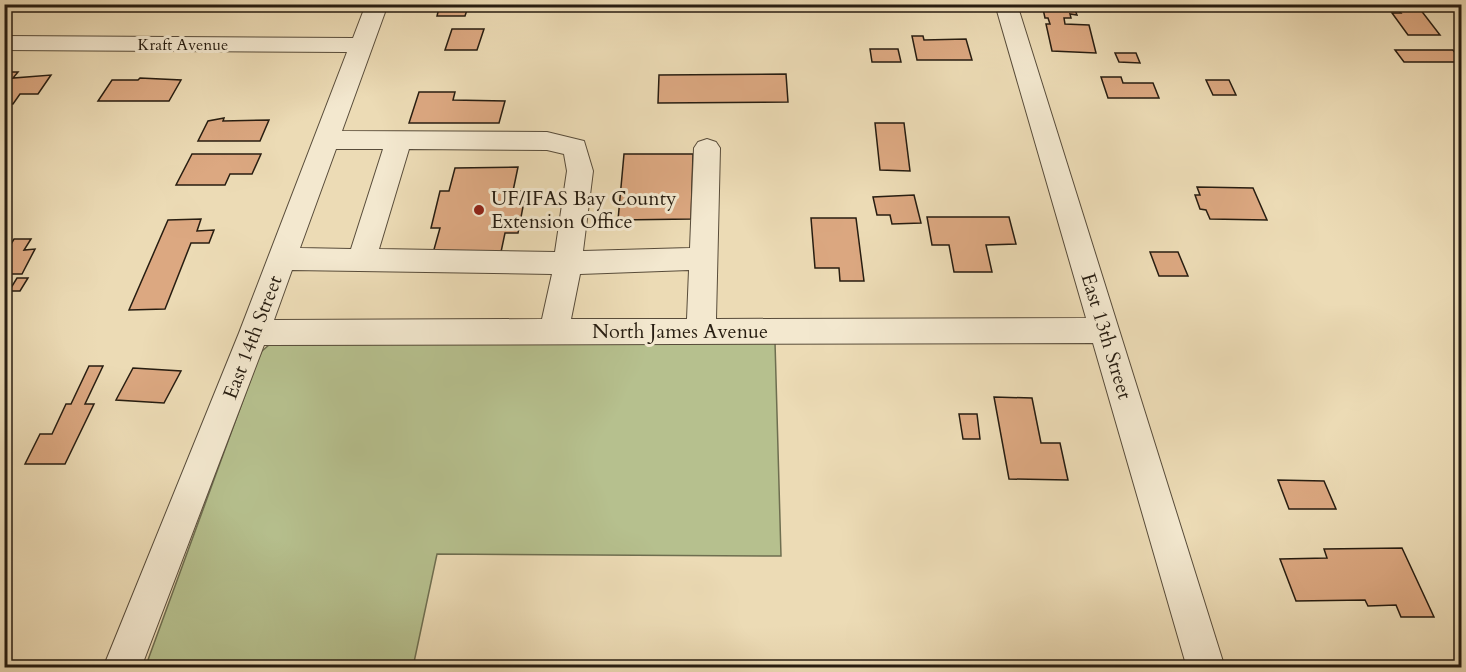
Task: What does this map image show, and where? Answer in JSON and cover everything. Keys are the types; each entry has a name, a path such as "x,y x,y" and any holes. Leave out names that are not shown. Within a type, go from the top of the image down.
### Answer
{"street":[{"name":"East 14th Street","path":"122,668 254,333 377,4"},
{"name":"East 13th Street","path":"1006,4 1206,668"},
{"name":"Kraft Avenue","path":"4,43 361,45"},
{"path":"326,140 547,141 575,147 580,171 568,263 554,332"},
{"path":"362,260 399,140"},
{"path":"700,331 707,148"},
{"path":"281,259 568,263 702,259"},
{"name":"North James Avenue","path":"254,333 1106,330"}],"green space":[{"path":"775,342 781,556 437,554 413,667 145,668 257,362 262,351 269,345"}],"building":[{"path":"440,4 481,4 480,7 468,7 465,16 437,16"},
{"path":"1043,9 1075,10 1077,15 1070,14 1071,18 1064,18 1065,24 1089,25 1096,53 1052,51 1046,24 1050,24 1048,18 1045,18"},
{"path":"1398,9 1420,9 1440,35 1408,35 1392,13 1401,13"},
{"path":"452,29 484,29 477,50 445,50"},
{"path":"912,36 923,36 924,40 966,39 972,60 917,60"},
{"path":"870,49 898,49 901,62 872,62"},
{"path":"1395,50 1453,50 1462,62 1404,62"},
{"path":"1115,53 1136,53 1140,63 1119,62"},
{"path":"4,72 18,72 13,78 51,75 38,94 20,94 13,104 4,104"},
{"path":"786,74 788,102 658,103 659,75"},
{"path":"1101,77 1121,77 1123,83 1153,83 1159,98 1108,98"},
{"path":"140,78 181,80 169,101 98,101 112,80 138,80"},
{"path":"1206,80 1229,80 1236,95 1213,95"},
{"path":"419,92 455,92 453,100 505,101 499,123 409,123"},
{"path":"224,118 223,121 269,120 260,141 198,141 208,121"},
{"path":"875,123 904,123 910,171 880,170"},
{"path":"192,154 261,154 252,174 230,174 225,185 176,185"},
{"path":"624,154 693,154 691,219 618,220"},
{"name":"UF/IFAS Bay County Extension Office","path":"518,167 513,191 526,191 518,233 505,233 501,252 433,253 440,228 431,228 440,191 449,191 455,168"},
{"path":"1197,187 1253,188 1267,220 1210,219 1206,210 1200,209 1195,195 1200,195"},
{"path":"914,195 921,223 892,224 890,215 877,215 873,197"},
{"path":"927,217 1009,217 1016,244 986,245 992,272 954,272 949,245 932,245"},
{"path":"811,218 856,218 864,281 840,281 839,268 815,268"},
{"path":"201,219 197,231 214,230 209,243 191,243 165,309 129,310 168,220"},
{"path":"14,239 31,239 24,250 35,249 22,274 10,274 4,284 4,256"},
{"path":"1150,252 1178,252 1188,276 1159,276"},
{"path":"17,278 28,278 20,291 9,291"},
{"path":"89,366 103,366 85,404 94,404 65,464 25,464 40,434 52,434 66,404 71,404"},
{"path":"133,368 181,371 164,403 116,400"},
{"path":"994,397 1032,398 1041,443 1060,443 1068,480 1009,479"},
{"path":"959,414 977,414 980,439 963,439"},
{"path":"1278,480 1324,481 1336,509 1289,509"},
{"path":"1402,548 1434,617 1401,617 1396,605 1368,606 1365,600 1296,601 1280,559 1327,558 1324,549"}],"place":[{"name":"UF/IFAS Bay County Extension Office","path":"479,210"}]}
